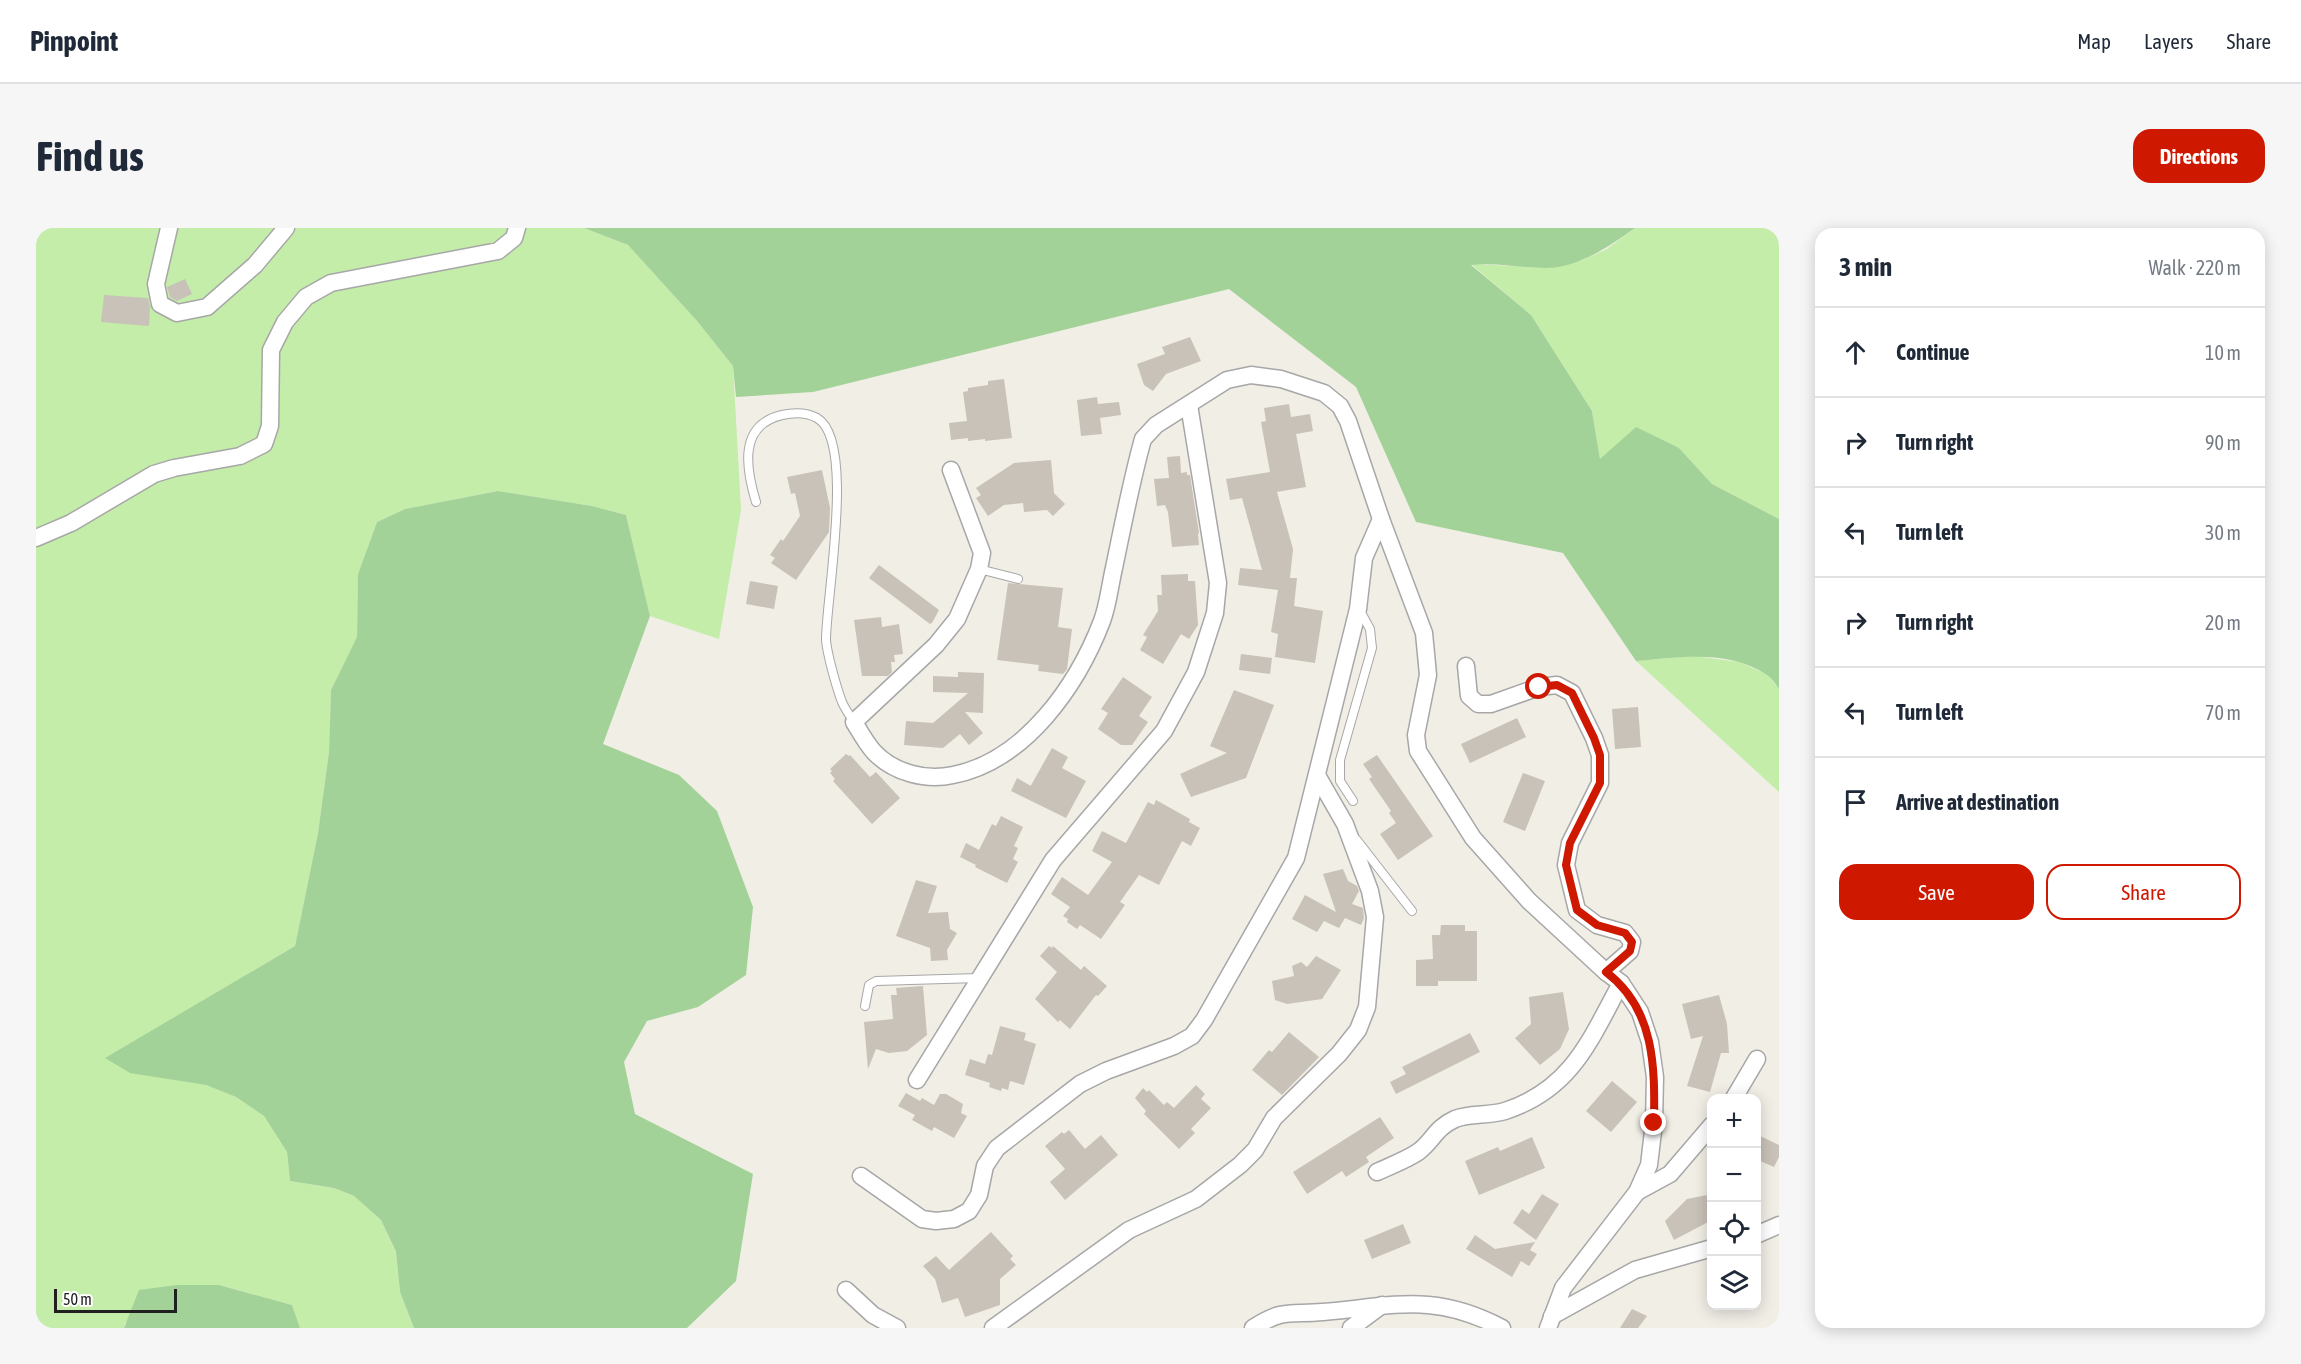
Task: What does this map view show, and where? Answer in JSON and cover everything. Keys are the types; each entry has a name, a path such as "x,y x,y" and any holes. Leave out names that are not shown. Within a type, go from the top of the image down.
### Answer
{"street":[{"path":"169,228 156,284 160,304 177,313 207,307 255,265 286,228"},
{"path":"36,538 71,523 154,474 240,456 264,444 270,426 271,350 285,321 306,297 331,283 498,251 514,238 517,228"},
{"path":"951,470 982,553 979,569 957,619 936,645 854,722 873,752 890,766 916,775 940,778 970,772 998,759 1028,735 1056,704 1082,663 1103,620 1143,439 1156,426 1227,380 1251,375 1281,379 1324,393 1340,406 1348,421 1381,519 1424,633 1428,675 1416,735 1418,751 1473,838 1529,901 1621,983 1640,1012 1650,1042 1655,1077 1654,1123 1648,1165 1637,1192 1563,1288 1550,1322"},
{"path":"916,1080 1053,860 1164,731 1196,672 1215,613 1218,583 1189,405"},
{"path":"861,1176 922,1219 936,1221 954,1219 969,1211 979,1195 986,1166 997,1149 1080,1083 1174,1046 1192,1036 1204,1020 1296,858 1358,609 1364,558 1381,519"},
{"path":"1466,666 1469,696 1478,704 1491,704 1539,687 1557,685 1572,693 1594,738 1600,755 1600,783 1570,843 1566,865 1577,910 1597,925 1625,933 1632,942 1630,951 1606,972"},
{"path":"993,1328 1129,1230 1196,1199 1240,1165 1255,1150 1274,1118 1339,1054 1358,1030 1367,1007 1375,917 1370,891 1345,824 1318,777"},
{"path":"1377,1172 1419,1151 1441,1126 1459,1118 1503,1112 1529,1101 1560,1081 1582,1055 1621,983"},
{"path":"1736,1094 1757,1059"},
{"path":"1637,1192 1670,1174 1707,1131"},
{"path":"1761,1233 1779,1225"},
{"path":"1550,1322 1635,1270 1707,1249"},
{"path":"846,1290 873,1315 897,1328"},
{"path":"1253,1328 1268,1318 1289,1312 1320,1312 1415,1303 1450,1307 1479,1316 1502,1328"},
{"path":"1351,1328 1382,1305"}],"lane":[{"path":"756,502 750,478 748,450 750,438 760,425 775,416 789,413 808,413 821,421 831,433 836,451 837,492 826,642 842,704 854,722"},
{"path":"979,569 1018,579"},
{"path":"1353,801 1340,781 1340,759 1372,648 1370,629 1358,609"},
{"path":"1345,824 1412,912"},
{"path":"865,1006 869,985 876,981 979,978"}],"green space":[{"path":"36,228 584,228 628,245 697,321 733,366 741,510 719,639 650,616 626,515 592,506 498,491 405,509 377,522 358,574 357,638 331,690 329,752 318,833 295,946 106,1058 170,1079 206,1085 236,1097 264,1116 287,1152 290,1181 334,1188 354,1196 381,1220 396,1253 400,1292 414,1328 300,1328 292,1305 219,1285 125,1323 124,1328 36,1328"},
{"path":"584,228 1635,228 1593,255 1558,267 1471,265 1531,315 1592,411 1600,459 1636,427 1679,448 1712,484 1779,519 1779,689 1767,675 1737,661 1686,657 1636,661 1563,553 1416,522 1356,387 1229,289 813,392 736,397 733,366 697,321 628,245"},
{"path":"1635,228 1779,228 1779,519 1712,484 1679,448 1600,459 1592,411 1531,315 1471,264 1549,268 1583,260 1607,249"},
{"path":"498,491 592,506 626,515 650,616 603,744 679,775 717,811 753,907 746,975 698,1007 647,1021 624,1062 635,1114 753,1174 736,1281 687,1328 414,1328 400,1292 396,1252 381,1220 354,1196 334,1188 290,1181 287,1152 264,1116 236,1097 206,1085 130,1073 105,1058 295,946 318,833 329,752 331,690 357,637 358,574 377,522 405,509"},
{"path":"1693,656 1740,662 1768,675 1779,689 1779,792 1636,661"},
{"path":"177,1285 219,1285 292,1305 300,1328 124,1328 139,1290"}],"building":[{"path":"185,279 192,294 177,301 170,297 167,287"},
{"path":"104,295 148,298 149,326 101,322"},
{"path":"1190,337 1201,361 1166,374 1153,391 1144,385 1137,364 1165,354 1162,347"},
{"path":"1004,379 1012,438 985,441 985,439 968,441 968,438 951,440 949,423 967,421 963,392 968,391 968,388 988,385 988,381"},
{"path":"1097,397 1098,404 1119,402 1121,415 1100,418 1102,434 1081,436 1077,400"},
{"path":"1289,404 1291,417 1310,414 1313,431 1296,434 1306,487 1277,492 1293,549 1290,578 1297,578 1294,606 1323,611 1315,663 1275,657 1278,634 1271,632 1278,590 1238,585 1240,568 1262,570 1242,498 1230,500 1226,479 1270,472 1261,422 1266,421 1264,408"},
{"path":"1180,456 1181,473 1187,472 1187,475 1190,475 1199,545 1172,547 1168,512 1165,505 1157,506 1154,479 1169,478 1167,457"},
{"path":"1051,460 1054,493 1065,504 1053,516 1047,510 1024,512 1023,503 1004,505 988,516 976,498 981,495 976,488 1014,463"},
{"path":"822,470 830,508 829,532 796,580 771,563 775,558 770,555 800,516 795,493 791,494 787,477"},
{"path":"879,565 939,610 932,623 930,624 869,578"},
{"path":"1188,574 1188,581 1195,581 1198,625 1189,639 1181,634 1163,664 1140,650 1147,637 1143,635 1158,611 1157,595 1162,595 1161,575"},
{"path":"750,581 778,586 774,609 746,604"},
{"path":"1008,583 1063,588 1058,627 1072,629 1067,669 1063,674 1038,671 1039,665 997,660"},
{"path":"881,617 882,627 899,624 903,654 894,655 895,662 891,662 892,672 888,676 862,676 854,620"},
{"path":"1241,654 1272,658 1270,674 1239,670"},
{"path":"958,672 984,673 983,713 965,712 983,733 969,745 960,734 943,748 904,745 906,721 933,723 968,693 933,692 933,676 958,677"},
{"path":"1123,677 1152,697 1139,716 1148,722 1132,745 1121,745 1098,729 1108,713 1101,709"},
{"path":"1234,690 1274,705 1246,778 1191,797 1180,774 1227,753 1210,746"},
{"path":"1638,707 1641,747 1615,749 1612,709"},
{"path":"1517,718 1526,737 1470,763 1461,744"},
{"path":"1052,748 1068,757 1062,768 1086,781 1066,818 1011,791 1017,778 1031,786"},
{"path":"846,754 850,755 870,777 876,772 900,798 872,824 833,781 835,779 830,773 832,771 830,769"},
{"path":"1377,755 1433,836 1398,860 1380,834 1396,823 1389,813 1391,811 1369,779 1372,777 1363,764"},
{"path":"1523,773 1545,781 1525,831 1503,822"},
{"path":"1156,800 1190,819 1189,822 1200,828 1191,846 1182,841 1159,885 1139,875 1120,902 1125,905 1101,939 1080,925 1077,929 1063,916 1070,907 1051,894 1062,877 1088,895 1112,862 1092,851 1102,831 1126,843 1148,802 1154,805"},
{"path":"1001,816 1023,827 1014,846 1018,848 1013,859 1018,862 1007,883 960,857 966,843 979,850 992,824 996,826"},
{"path":"1343,869 1348,881 1357,886 1359,891 1352,904 1363,908 1364,918 1361,925 1345,918 1339,928 1324,921 1317,932 1292,919 1305,895 1336,912 1323,874"},
{"path":"916,880 937,886 928,913 948,912 950,929 957,933 947,950 948,960 931,961 930,948 896,936"},
{"path":"1441,925 1465,925 1465,931 1477,931 1477,981 1438,981 1438,986 1416,986 1416,960 1433,959 1432,935 1440,935"},
{"path":"1049,946 1052,948 1053,946 1081,970 1084,966 1107,986 1098,996 1096,995 1070,1029 1060,1020 1058,1022 1035,999 1057,972 1040,956"},
{"path":"1316,956 1341,970 1322,999 1287,1004 1275,1000 1272,981 1294,976 1292,966 1301,962 1307,967"},
{"path":"923,986 927,1035 907,1051 889,1053 876,1049 868,1069 864,1022 893,1019 891,995 897,995 896,988"},
{"path":"1563,992 1569,1029 1560,1049 1540,1065 1515,1038 1531,1024 1529,997"},
{"path":"1719,995 1727,1024 1729,1053 1721,1053 1710,1092 1687,1086 1703,1036 1691,1039 1682,1004"},
{"path":"1000,1026 1026,1033 1024,1040 1036,1044 1024,1085 1010,1081 1008,1090 1002,1088 1001,1091 989,1087 990,1083 965,1075 970,1059 985,1064 988,1054 992,1055"},
{"path":"1289,1032 1319,1057 1282,1095 1252,1070"},
{"path":"1470,1033 1480,1052 1396,1094 1390,1082 1406,1074 1402,1067"},
{"path":"1612,1081 1637,1102 1611,1132 1586,1111"},
{"path":"1196,1085 1205,1094 1201,1099 1211,1108 1191,1129 1195,1133 1179,1149 1144,1114 1146,1111 1135,1098 1143,1088 1147,1092 1149,1090 1164,1105 1167,1102 1174,1108"},
{"path":"906,1093 920,1101 922,1098 934,1105 940,1094 946,1094 963,1104 961,1113 967,1116 954,1138 934,1127 932,1131 912,1120 915,1115 898,1106"},
{"path":"1380,1117 1394,1138 1366,1157 1369,1162 1346,1177 1342,1171 1307,1194 1293,1172"},
{"path":"1069,1130 1085,1149 1101,1135 1118,1155 1065,1200 1050,1182 1065,1169 1045,1146 1062,1132 1064,1134"},
{"path":"1761,1136 1779,1145 1779,1157 1774,1167 1761,1161"},
{"path":"1532,1137 1545,1168 1479,1195 1465,1161 1498,1147 1500,1151"},
{"path":"1542,1194 1559,1204 1536,1240 1513,1223 1522,1209 1529,1214"},
{"path":"1707,1195 1707,1223 1674,1240 1665,1221 1687,1199"},
{"path":"1403,1224 1411,1243 1372,1259 1364,1240"},
{"path":"991,1232 1013,1256 1010,1259 1016,1265 1000,1279 1000,1305 965,1317 958,1298 942,1303 935,1279 923,1266 936,1256 949,1270"},
{"path":"1475,1235 1495,1249 1535,1242 1530,1250 1537,1254 1529,1266 1521,1261 1512,1277 1466,1249"},
{"path":"1632,1309 1647,1316 1638,1328 1620,1328"}],"route":[{"path":"1539,687 1557,685 1572,693 1600,755 1600,783 1570,843 1566,865 1577,910 1597,925 1625,933 1632,942 1630,951 1606,972 1621,983 1640,1012 1650,1042 1655,1077 1654,1123"}]}
